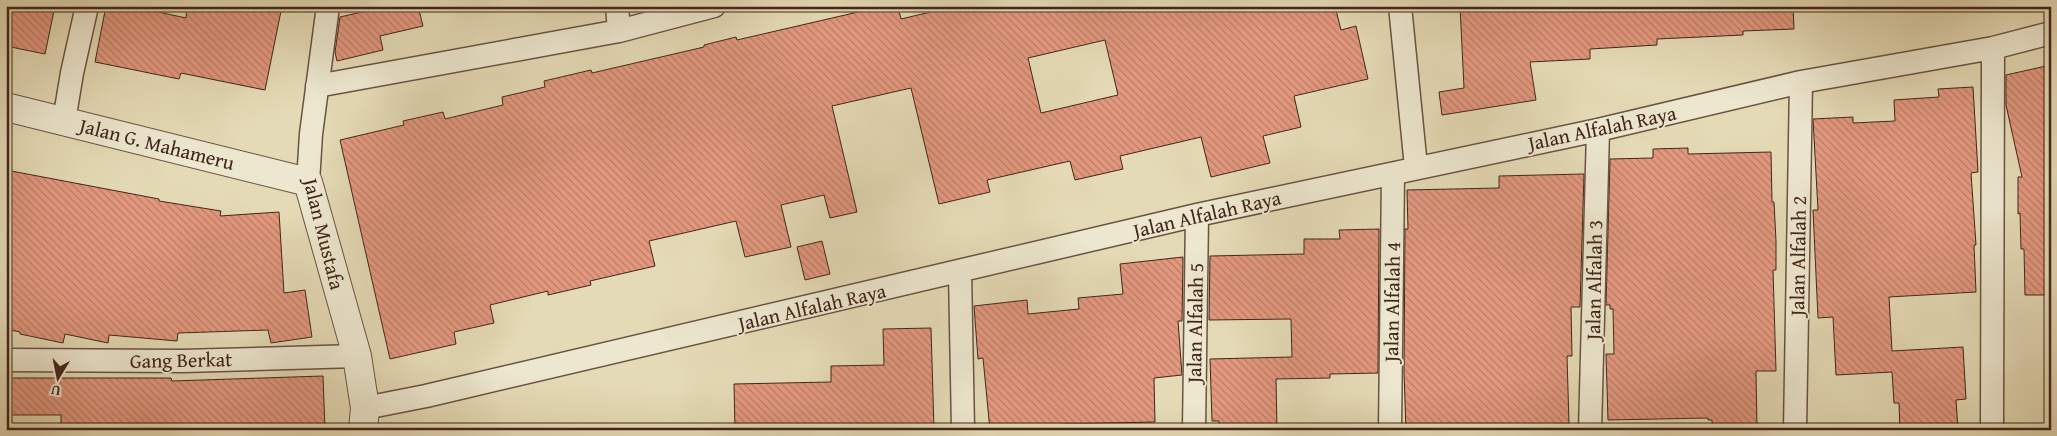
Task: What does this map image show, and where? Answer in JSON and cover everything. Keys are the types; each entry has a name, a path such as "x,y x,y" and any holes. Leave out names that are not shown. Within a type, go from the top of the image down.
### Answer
{"street":[{"path":"64,121 72,73 87,6"},
{"name":"Jalan Mustafa","path":"328,6 317,86 308,182 356,356 364,419"},
{"path":"617,6 619,31"},
{"path":"317,86 619,31 714,6"},
{"path":"1400,6 1416,167"},
{"name":"Jalan Alfalah Raya","path":"364,419 435,394 1197,215 1393,174 1416,167 1598,130 1801,82 1993,48 2051,34"},
{"path":"1992,430 1993,48"},
{"name":"Jalan Alfalah 2","path":"1795,430 1801,82"},
{"name":"Jalan G. Mahameru","path":"6,107 308,182"},
{"name":"Jalan Alfalah 3","path":"1590,430 1598,130"},
{"name":"Jalan Alfalah 4","path":"1390,430 1393,174"},
{"name":"Jalan Alfalah 5","path":"1194,430 1197,215"},
{"path":"960,272 963,430"},
{"name":"Gang Berkat","path":"6,360 183,361 356,356"}],"building":[{"path":"6,6 55,6 45,54 6,46"},
{"path":"106,6 131,6 186,18 187,6 282,6 265,90 181,73 179,79 95,62"},
{"path":"388,6 418,6 423,26 380,36 383,50 337,61 335,52 340,17"},
{"path":"884,6 898,6 901,19 956,6 1335,6 1341,30 1356,26 1368,79 1294,96 1301,127 1263,136 1270,163 1211,177 1201,137 1120,156 1123,169 1075,180 1070,161 987,180 990,192 939,204 911,88 832,106 857,212 830,218 824,195 781,205 791,247 745,257 736,221 649,241 655,266 590,281 591,285 548,295 548,291 490,305 494,323 454,332 456,344 390,359 340,140 404,125 403,121 443,112 445,119 503,105 502,97 545,87 544,81 591,70 592,73 704,47 704,45 736,37 737,40","holes":["1105,40 1118,95 1041,113 1028,58"]},
{"path":"1460,6 1793,6 1794,29 1743,31 1743,35 1657,39 1657,45 1590,49 1590,59 1530,62 1536,100 1442,115 1439,92 1464,88"},
{"path":"2046,66 2051,86 2051,295 2025,295 2024,249 2021,249 2020,213 2018,214 2018,177 2022,177 2006,105 2006,75"},
{"path":"1973,87 1978,172 1971,173 1976,245 1974,245 1976,292 1889,297 1892,351 1963,347 1966,399 1956,400 1958,430 1900,430 1899,403 1894,403 1892,372 1836,375 1833,317 1818,318 1813,210 1818,210 1813,119 1853,117 1853,123 1895,121 1894,100 1939,97 1938,89"},
{"path":"1688,148 1688,154 1771,152 1772,202 1774,202 1776,241 1776,270 1773,270 1776,371 1756,371 1757,430 1712,430 1712,420 1708,420 1708,418 1608,420 1606,354 1614,354 1613,309 1610,309 1610,305 1606,305 1610,159 1653,158 1653,149"},
{"path":"6,170 159,199 159,201 221,211 220,216 279,212 284,293 305,290 312,337 271,343 268,330 178,333 177,341 109,335 108,343 65,334 63,343 20,334 20,332 6,329"},
{"path":"1584,174 1580,307 1571,307 1572,356 1567,356 1569,424 1481,427 1481,429 1406,430 1404,372 1405,229 1408,229 1407,190 1499,188 1499,176"},
{"path":"1379,229 1378,373 1330,374 1330,378 1276,379 1277,430 1219,430 1219,421 1212,421 1210,359 1292,357 1291,319 1209,320 1210,256 1304,254 1304,239 1340,239 1339,230"},
{"path":"822,241 830,274 805,280 797,247"},
{"path":"1183,257 1182,321 1178,321 1182,375 1154,378 1155,422 1060,424 1060,430 990,430 983,358 978,359 974,306 1027,300 1028,314 1079,309 1078,298 1123,294 1120,264"},
{"path":"931,328 934,430 735,430 734,384 831,382 831,366 884,365 883,329"},
{"path":"323,376 325,430 61,430 61,415 6,415 6,378 171,378 172,381"}]}
